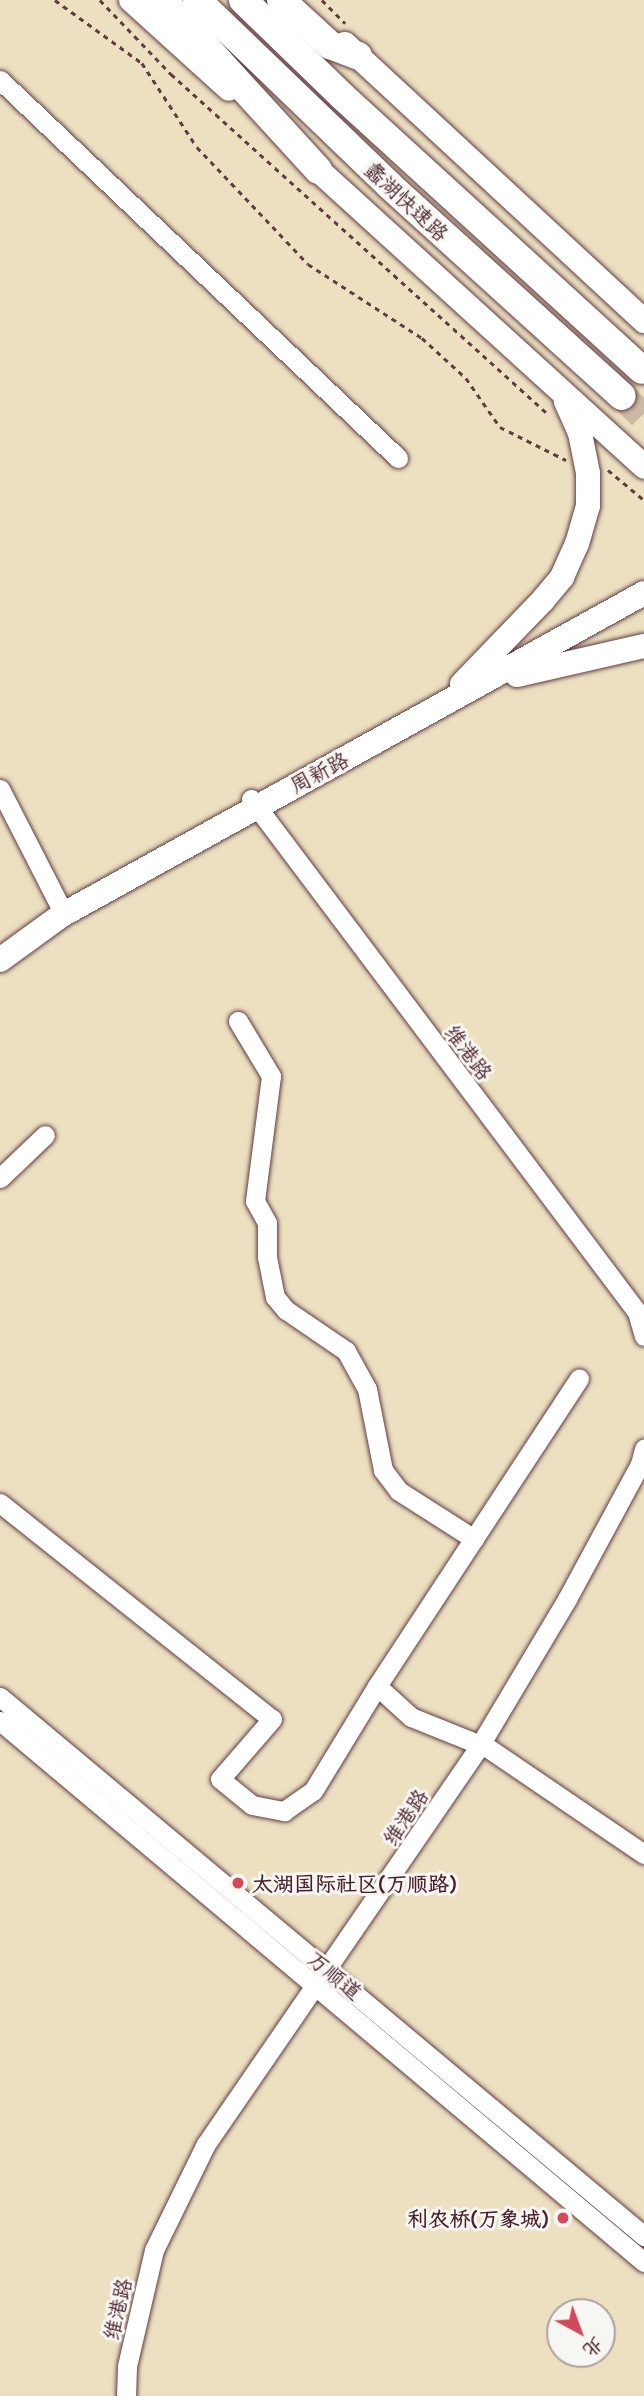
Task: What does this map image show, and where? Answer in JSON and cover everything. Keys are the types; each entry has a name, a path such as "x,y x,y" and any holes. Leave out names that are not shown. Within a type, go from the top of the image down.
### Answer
{"highway":[{"path":"163,0 318,170"},
{"name":"蠡湖快速路","path":"197,0 389,185 622,396"},
{"name":"蠡湖快速路","path":"243,0 342,96 642,370"},
{"path":"281,0 330,45 358,57"}],"main road":[{"path":"131,0 563,394 638,454"},
{"path":"298,0 641,317"},
{"path":"466,687 562,576 588,506 585,456 563,394"},
{"name":"周新路","path":"466,687 644,583"},
{"name":"周新路","path":"0,948 60,906 644,593"},
{"path":"466,687 644,646"},
{"name":"周新路","path":"0,960 62,915 257,801"}],"street":[{"path":"0,80 398,458"},
{"path":"0,789 60,906"},
{"name":"维港路","path":"257,801 644,1306"},
{"name":"维港路","path":"257,801 637,1312 644,1336"},
{"path":"237,1021 271,1076 255,1201 267,1223 267,1257 275,1297 286,1310 346,1351 367,1389 383,1470 399,1492 474,1539"},
{"path":"0,1178 45,1135"},
{"path":"0,1503 272,1719 220,1779 252,1805 284,1811 313,1791 377,1686 579,1378"},
{"name":"维港路","path":"484,1747 640,1464 644,1449"},
{"name":"维港路","path":"135,2396 136,2364 162,2252 214,2147 484,1747 644,1475"},
{"path":"377,1686 411,1717 484,1747 644,1854"},
{"name":"万顺道","path":"0,1697 644,2262"},
{"name":"万顺道","path":"0,1721 323,1983 644,2236"},
{"name":"维港路","path":"126,2396 127,2366 154,2250 206,2144 323,1983"}],"path":[{"path":"55,0 142,63 197,147 308,264 422,338 466,378 500,427 554,458 585,456 644,500"},
{"path":"100,0 171,74 550,416"}],"tunnel":[{"path":"622,396 644,417"}],"place":[{"name":"太湖国际社区(万顺路)","path":"238,1883"},
{"name":"利农桥(万象城)","path":"563,2218"}]}
